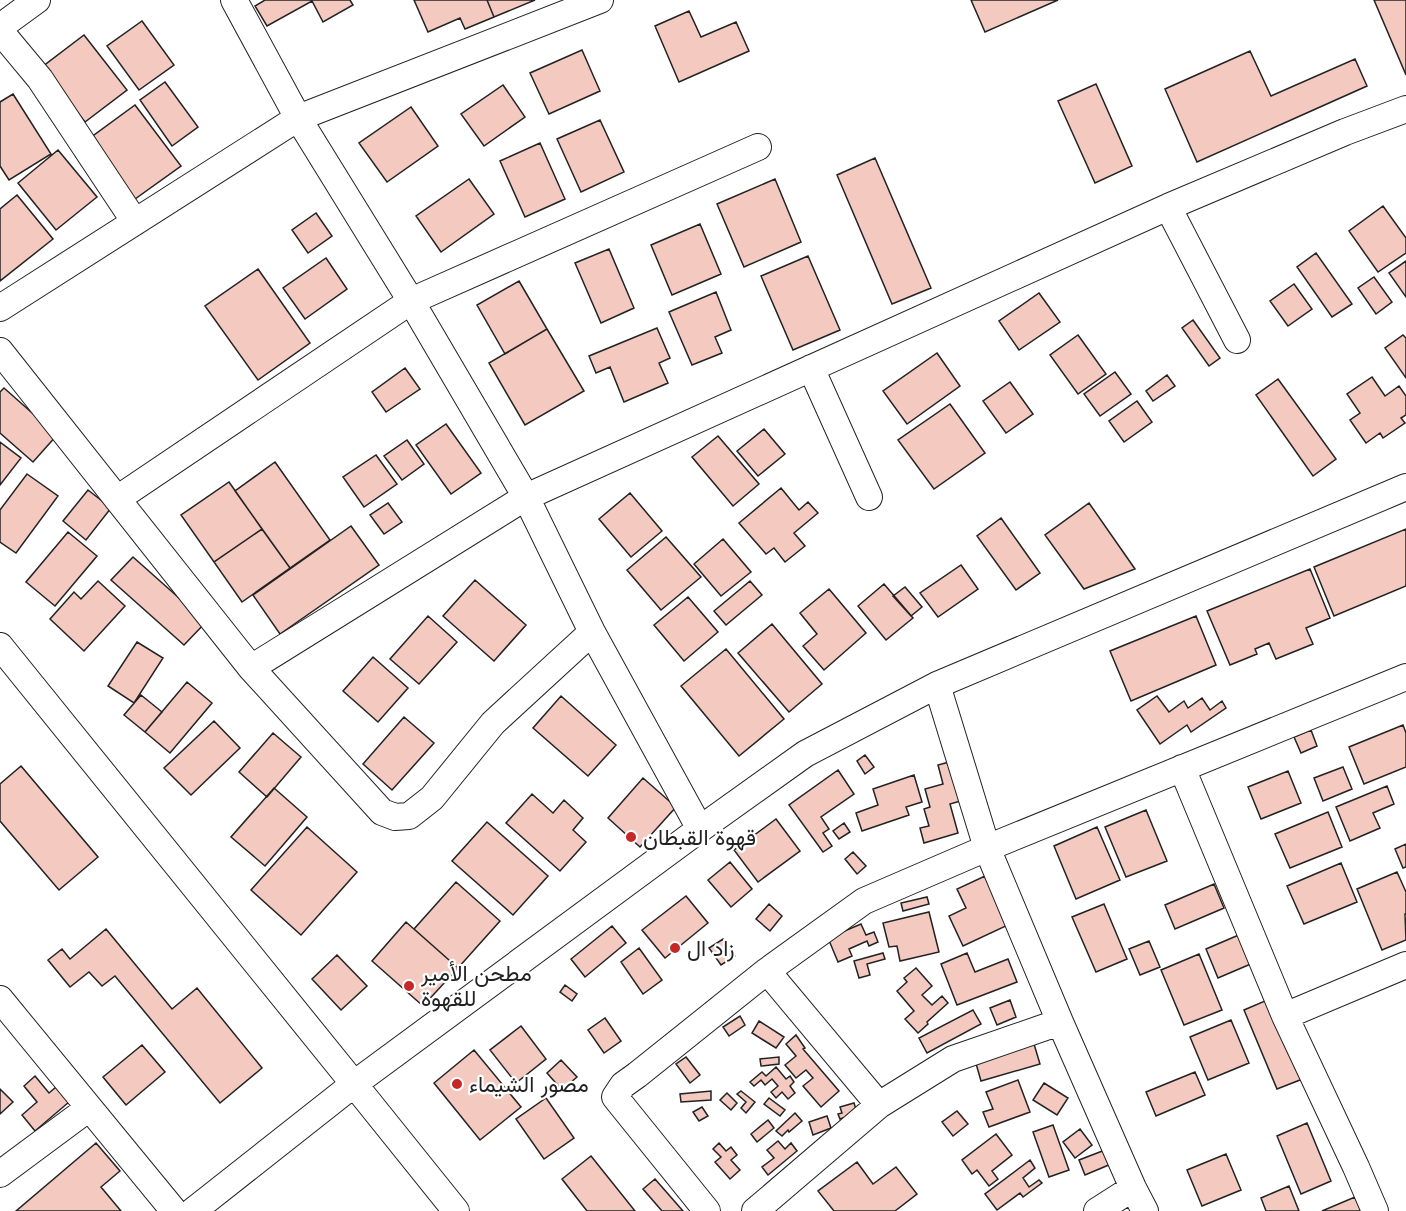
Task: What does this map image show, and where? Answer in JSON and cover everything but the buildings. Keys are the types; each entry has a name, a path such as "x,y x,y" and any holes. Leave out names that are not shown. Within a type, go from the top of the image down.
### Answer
{"street":[{"path":"37,0 0,29 40,79 135,222"},
{"path":"234,0 298,118 411,301 526,497 592,632 700,829"},
{"path":"0,308 298,118 600,0"},
{"path":"251,668 526,497 1168,207 1345,132 1406,109"},
{"path":"117,499 411,301 758,147"},
{"path":"1168,207 1237,340"},
{"path":"0,351 251,668 382,812 395,817 409,816 432,798 493,723 592,632"},
{"path":"811,368 869,497"},
{"path":"193,1211 354,1084 805,754 937,685 1406,487"},
{"path":"0,646 456,1211"},
{"path":"707,1211 615,1097 623,1085 766,971 864,901 987,848 1406,677"},
{"path":"937,685 987,848 1060,1022 1145,1211"},
{"path":"1182,768 1285,1016 1375,1211"},
{"path":"1285,1016 1406,965"},
{"path":"766,971 879,1105"},
{"path":"0,999 174,1211"},
{"path":"755,1211 879,1105 953,1059 1060,1022"},
{"path":"0,1174 89,1108"},
{"path":"1097,1211 1133,1188"}],"place":[{"name":"قهوة القبطان","path":"631,837"},
{"name":"زاد ال","path":"675,948"},
{"name":"مطحن الأمير للقهوة","path":"409,986"},
{"name":"مصور الشيماء","path":"457,1084"}]}
